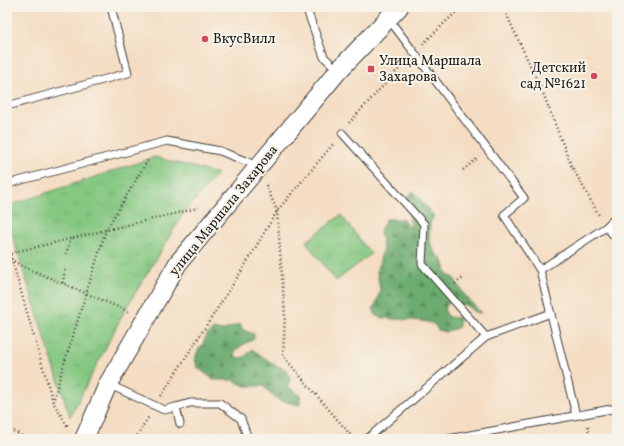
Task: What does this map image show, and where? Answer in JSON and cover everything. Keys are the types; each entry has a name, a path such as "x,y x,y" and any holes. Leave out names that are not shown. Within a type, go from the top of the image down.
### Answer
{"street":[{"name":"улица Маршала Захарова","path":"84,439 108,384 178,263 339,70 394,12"}],"lane":[{"path":"7,106 128,73 111,7"},
{"path":"306,7 324,56 339,70"},
{"path":"394,12 414,52 524,198 504,215 540,270 552,313 576,415"},
{"path":"342,133 424,224 422,264 486,337"},
{"path":"7,184 167,142 220,151 258,166"},
{"path":"540,270 606,227 617,216"},
{"path":"606,227 617,239"},
{"path":"367,439 486,337 552,313"},
{"path":"108,384 164,410 190,403 220,402 241,419 248,439"},
{"path":"176,407 180,424"},
{"path":"448,439 617,408"}],"path":[{"path":"135,439 244,267 277,211 342,133 414,52 461,7"},
{"path":"503,7 543,93 571,165 606,227"},
{"path":"53,402 106,230 158,144"},
{"path":"463,170 489,150"},
{"path":"258,166 277,211 285,316 283,356 354,439"},
{"path":"8,253 198,208"},
{"path":"66,254 71,238"},
{"path":"7,243 8,253 12,262 53,402 70,429"},
{"path":"7,257 12,262 131,312"},
{"path":"63,283 65,267"},
{"path":"7,427 27,439"}],"green space":[{"path":"155,157 218,174 185,211 125,310 70,417 7,219 7,206"},
{"path":"413,191 434,216 430,223 429,240 435,253 443,260 447,275 453,277 464,294 481,313 474,312 466,305 449,302 444,309 448,317 459,318 459,327 446,332 438,330 434,324 427,322 390,319 376,316 373,308 377,302 380,290 377,271 383,249 380,231 386,219 402,219 411,228 408,197"},
{"path":"341,215 371,254 336,281 306,242"},
{"path":"240,324 243,330 254,334 254,339 241,346 234,353 237,358 245,357 252,349 275,365 287,370 290,378 288,387 300,395 300,405 278,400 263,386 245,386 233,380 214,380 198,368 195,360 198,350 203,344 206,336 213,329 222,331"}],"place":[{"name":"ВкусВилл","path":"205,39"},
{"name":"Улица Маршала Захарова","path":"371,69"},
{"name":"Детский сад №1621","path":"594,76"}]}
